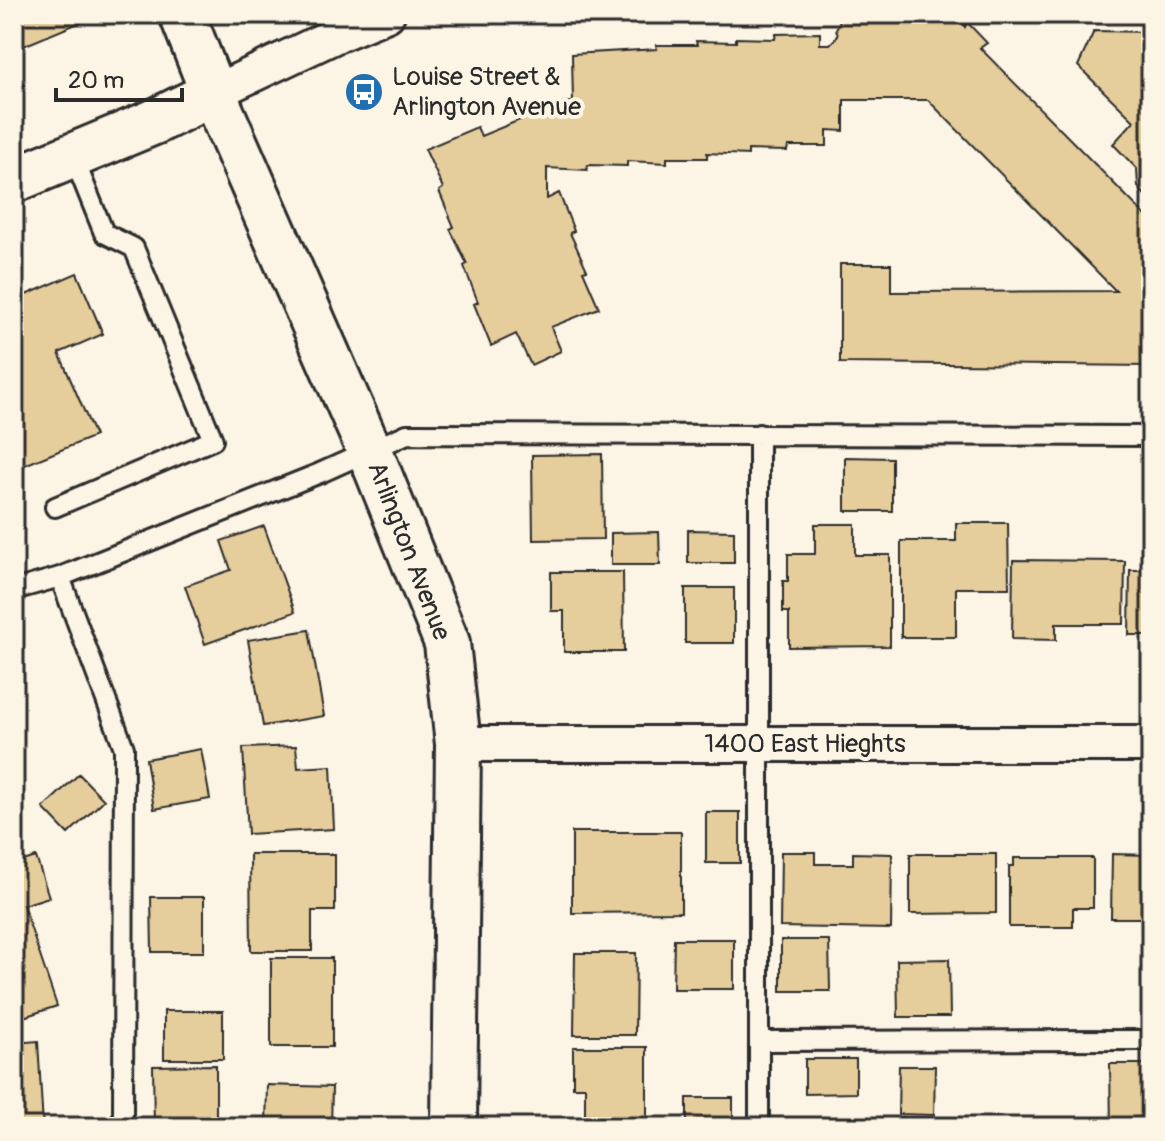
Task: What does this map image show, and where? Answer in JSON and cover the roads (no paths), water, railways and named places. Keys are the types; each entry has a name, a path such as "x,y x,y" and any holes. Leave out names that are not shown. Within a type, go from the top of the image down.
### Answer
{"street":[{"name":"Arlington Avenue","path":"182,14 213,93 370,452 447,643 458,744 454,1127"},
{"path":"14,180 154,122 387,14"},
{"name":"1400 East Hieghts","path":"458,744 1151,744"}],"lane":[{"path":"55,507 213,440 134,248 104,233 73,156"},
{"path":"14,590 60,577 370,452 407,434 1151,436"},
{"path":"759,434 759,1127"},
{"path":"60,577 124,748 123,1127"},
{"path":"759,1041 1151,1040"}],"place":[{"name":"Louise Street & Arlington Avenue","path":"364,92"}]}
